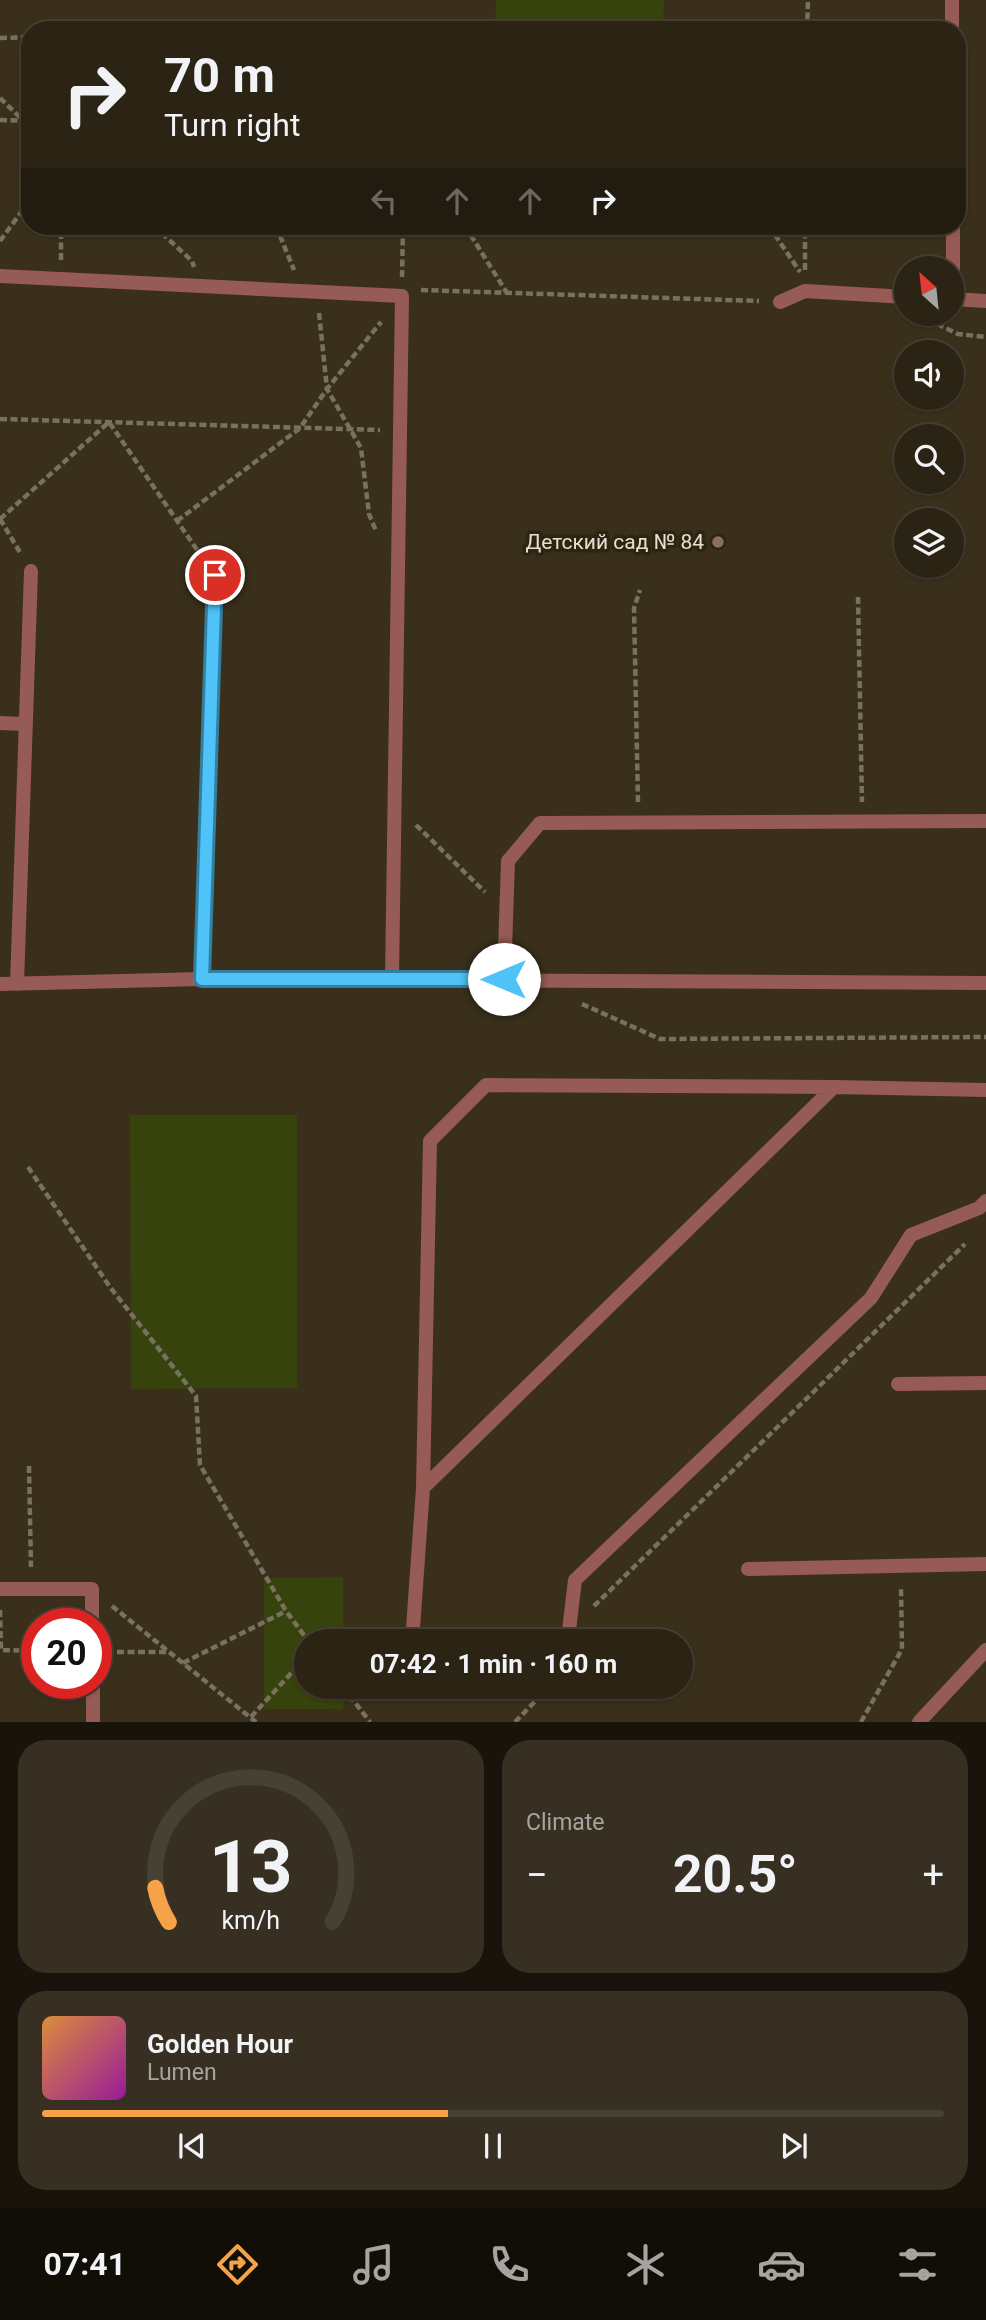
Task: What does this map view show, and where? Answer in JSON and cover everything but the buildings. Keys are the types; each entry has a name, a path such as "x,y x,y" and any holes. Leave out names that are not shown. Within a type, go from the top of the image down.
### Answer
{"lane":[{"path":"952,0 952,21"},
{"path":"953,235 953,256"},
{"path":"0,276 402,296 392,979"},
{"path":"780,302 805,291 894,296"},
{"path":"964,300 986,301"},
{"path":"18,984 31,571"},
{"path":"202,979 215,575"},
{"path":"0,723 26,724"},
{"path":"504,979 508,861 540,824 986,821"},
{"path":"0,984 202,979 986,983"},
{"path":"413,1629 423,1488 430,1140 486,1085 986,1090"},
{"path":"423,1488 834,1087"},
{"path":"569,1629 575,1580 871,1298 911,1235 979,1208 986,1201"},
{"path":"898,1384 986,1383"},
{"path":"748,1569 986,1564"},
{"path":"0,1589 92,1589 92,1608"},
{"path":"919,1721 986,1650"},
{"path":"93,1699 93,1721"}],"path":[{"path":"807,21 808,0"},
{"path":"0,38 21,37"},
{"path":"0,98 21,120"},
{"path":"0,120 21,121"},
{"path":"0,241 21,212"},
{"path":"61,235 61,279"},
{"path":"164,235 192,261 197,286"},
{"path":"281,235 309,291 327,388 361,448 369,514 379,537"},
{"path":"402,296 403,235"},
{"path":"471,235 507,293"},
{"path":"775,235 805,279 805,235"},
{"path":"177,521 300,428 327,388 402,296 419,290 780,302"},
{"path":"942,326 958,334 986,337"},
{"path":"0,419 400,431"},
{"path":"31,571 0,519 109,422"},
{"path":"109,422 215,575"},
{"path":"638,822 634,608 640,590"},
{"path":"858,597 862,821"},
{"path":"395,804 506,912"},
{"path":"570,1004 583,1004 660,1039 986,1037"},
{"path":"28,1167 110,1287 196,1396 200,1465 299,1629"},
{"path":"594,1617 594,1604 965,1244"},
{"path":"29,1466 31,1589"},
{"path":"861,1721 902,1649 901,1567"},
{"path":"92,1589 253,1719 294,1671"},
{"path":"0,1603 1,1650 21,1651"},
{"path":"183,1663 286,1611"},
{"path":"112,1651 170,1652"},
{"path":"353,1699 370,1721"},
{"path":"515,1721 537,1699"}],"green space":[{"path":"496,0 664,0 663,21 495,21"},
{"path":"130,1115 297,1115 297,1388 131,1389"},
{"path":"343,1577 343,1629 294,1629 294,1699 343,1699 343,1709 264,1709 264,1578"}],"place":[{"name":"Детский сад № 84","path":"718,542"}],"route":[{"path":"215,575 202,979 504,979"}]}
